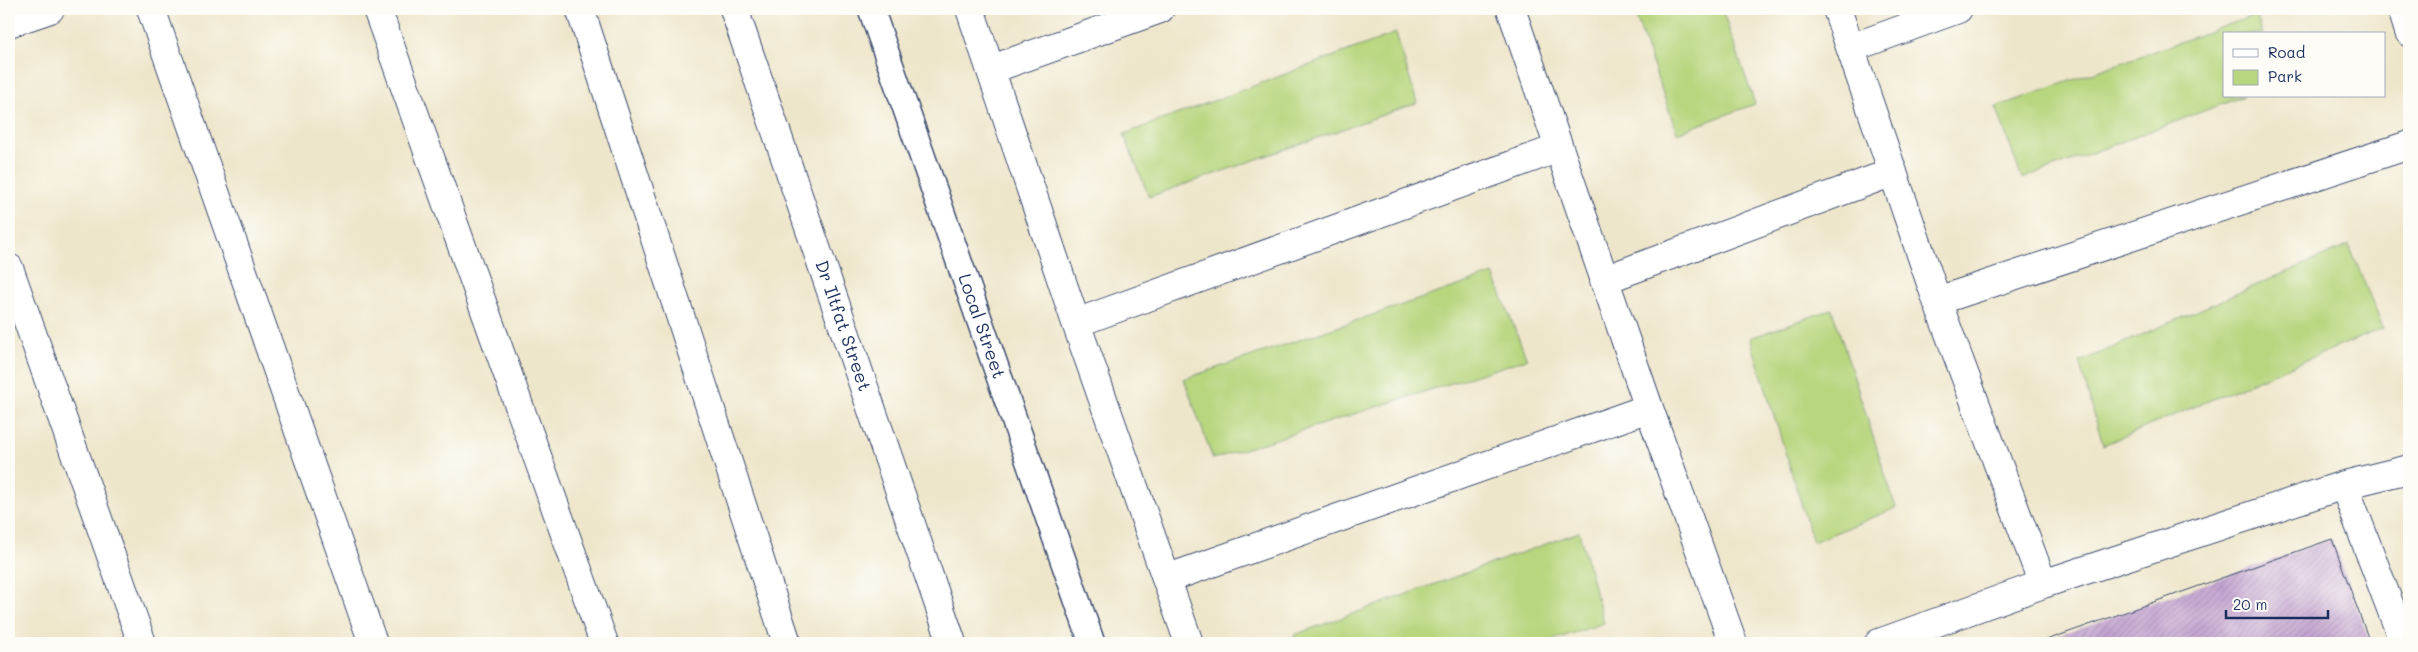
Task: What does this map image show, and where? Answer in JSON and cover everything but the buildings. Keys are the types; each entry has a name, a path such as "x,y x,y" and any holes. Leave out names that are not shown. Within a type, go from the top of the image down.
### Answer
{"street":[{"path":"9,23 50,9"},
{"path":"151,9 373,643"},
{"path":"377,9 604,643"},
{"path":"580,9 787,643"},
{"name":"Dr Iltfat Street","path":"734,9 952,643"},
{"name":"Local Street","path":"871,9 1092,643"},
{"path":"970,9 992,69 1076,323 1189,643"},
{"path":"992,69 1160,9"},
{"path":"1511,9 1604,280 1733,643"},
{"path":"1838,9 1937,301 2043,584"},
{"path":"1851,48 1958,9"},
{"path":"2402,9 2409,32"},
{"path":"1937,301 2409,145"},
{"path":"1076,323 1559,148"},
{"path":"1604,280 1893,172"},
{"path":"9,268 142,643"},
{"path":"1166,579 1649,408"},
{"path":"1879,643 2043,584 2344,485 2409,469"},
{"path":"2344,485 2404,643"}],"green space":[{"path":"1633,9 1722,9 1755,104 1677,133"},
{"path":"2256,15 2262,32 2223,32 2223,98 2239,98 2022,179 1996,107"},
{"path":"1396,33 1417,103 1149,197 1124,134"},
{"path":"2349,245 2383,328 2103,445 2079,362"},
{"path":"1493,274 1527,359 1213,459 1184,379"},
{"path":"1832,309 1896,508 1813,542 1750,338"},
{"path":"1579,532 1604,623 1544,643 1297,643 1294,635"}]}
